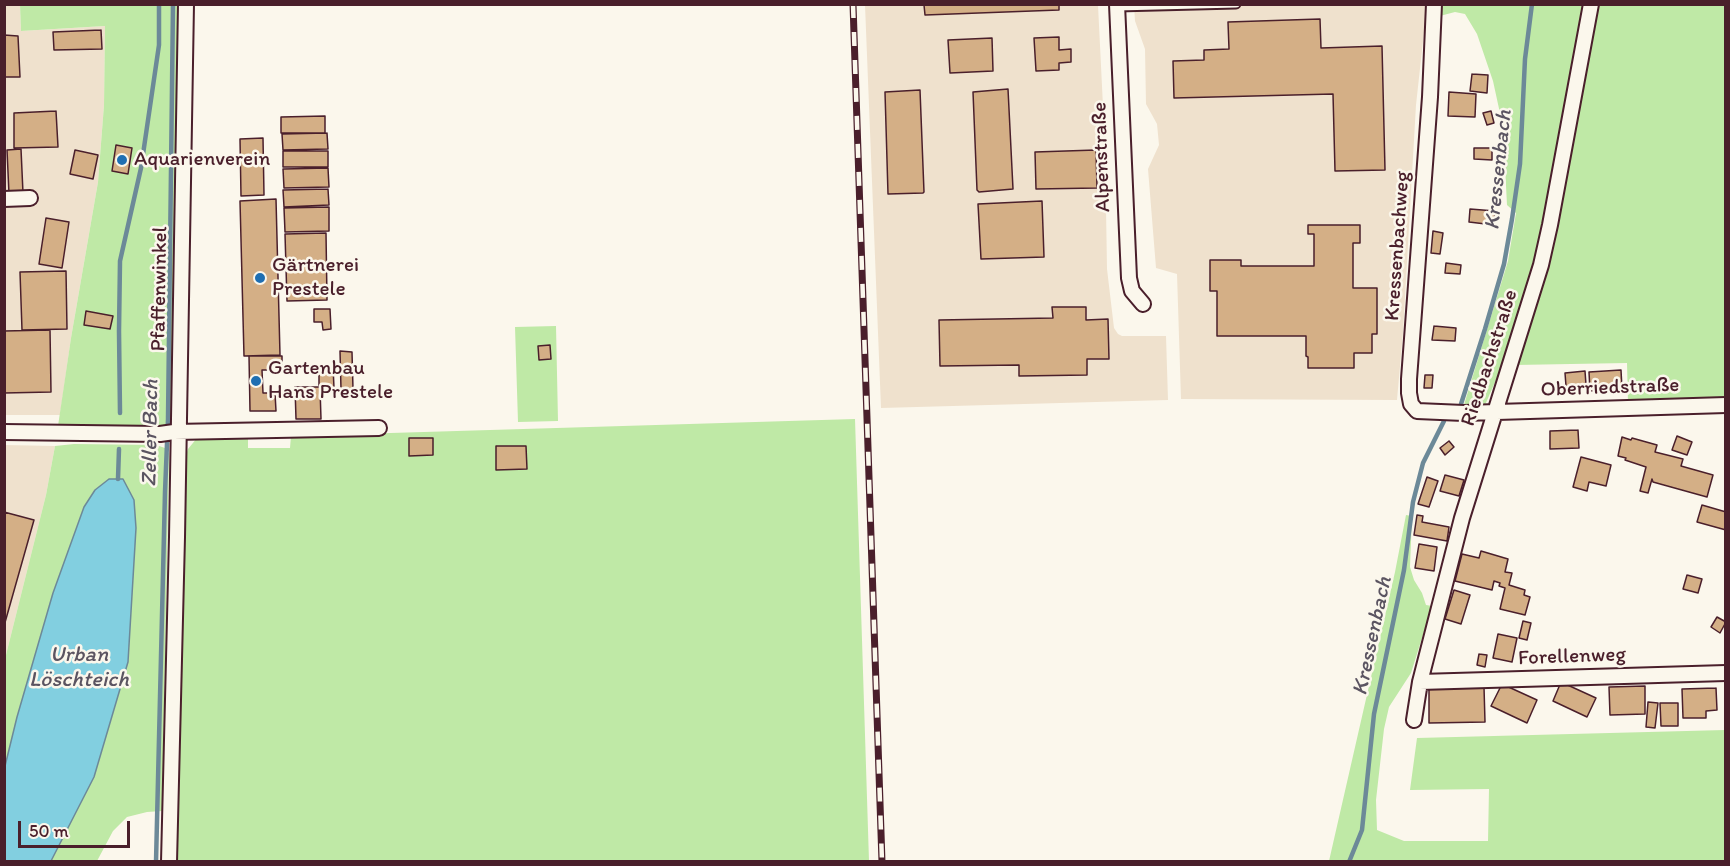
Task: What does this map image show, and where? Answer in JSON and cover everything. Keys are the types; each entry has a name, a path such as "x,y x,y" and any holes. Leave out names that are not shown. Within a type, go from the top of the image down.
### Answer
{"street":[{"name":"Pfaffenwinkel","path":"169,861 171,433 186,4"},
{"name":"Kressenbachweg","path":"1434,4 1430,97 1409,393 1411,404 1417,411 1495,412"},
{"name":"Riedbachstraße","path":"1413,720 1420,682 1462,518 1546,245 1591,4"},
{"name":"Alpenstraße","path":"1117,6 1129,278 1132,291 1143,304"},
{"path":"4,199 30,198"},
{"name":"Oberriedstraße","path":"1495,412 1725,405"},
{"path":"4,432 171,433 379,428"},
{"name":"Forellenweg","path":"1420,682 1725,673"}],"lane":[{"path":"1117,6 1236,4"}],"shaded area":[{"path":"4,5 20,5 21,31 105,26 104,105 98,182 60,415 5,415"},
{"path":"865,5 1098,5 1105,147 1107,269 1114,328 1122,336 1166,336 1168,400 881,408"},
{"path":"1134,5 1427,5 1416,105 1397,400 1181,399 1177,274 1156,268 1148,169 1159,145 1157,124 1146,104 1145,49 1135,21"},
{"path":"5,445 55,446 46,495 5,659"}],"green space":[{"path":"20,5 183,5 172,414 170,422 164,426 58,426 98,182 104,105 105,26 21,31"},
{"path":"1437,5 1584,5 1539,252 1499,373 1485,405 1481,408 1463,408 1508,261 1516,213 1507,205 1503,127 1493,81 1477,34 1465,14 1455,12 1436,17"},
{"path":"1596,5 1725,5 1725,400 1628,403 1627,363 1515,365 1544,278 1553,243"},
{"path":"556,326 558,421 518,422 515,327"},
{"path":"855,419 869,861 176,862 186,455 197,438 248,437 248,448 290,448 291,436"},
{"path":"74,444 156,445 165,448 169,454 162,811 127,817 113,831 97,861 51,861 94,777 128,662 136,528 134,500 122,479 109,479 95,490 84,507 53,593 5,766 5,659 46,495 55,446"},
{"path":"1406,515 1412,516 1410,567 1426,605 1432,606 1411,673 1389,707 1384,729 1376,800 1377,830 1404,841 1488,841 1489,789 1410,790 1417,738 1725,730 1725,861 1329,861"}],"water":[{"name":"Urban Löschteich","path":"109,479 123,479 134,500 136,528 128,662 94,777 51,861 5,861 5,766 17,717 53,593 84,507 95,490"}],"building":[{"path":"1059,4 1059,10 925,15 924,5"},
{"path":"1320,19 1321,48 1382,46 1385,170 1335,171 1333,94 1174,98 1173,61 1204,60 1204,50 1229,49 1228,22"},
{"path":"101,30 102,49 54,50 53,32"},
{"path":"4,35 18,36 20,77 4,77"},
{"path":"1059,37 1059,50 1071,49 1071,62 1059,63 1059,70 1036,71 1034,38"},
{"path":"992,38 993,71 950,73 948,40"},
{"path":"1472,74 1488,75 1487,93 1470,91"},
{"path":"1008,89 1013,189 979,192 977,190 973,92"},
{"path":"920,90 924,192 888,194 885,92"},
{"path":"1449,92 1476,94 1475,117 1448,116"},
{"path":"56,111 58,147 14,148 14,113"},
{"path":"1491,111 1494,123 1487,125 1483,113"},
{"path":"325,116 325,133 281,133 281,117"},
{"path":"327,133 328,149 283,150 282,134"},
{"path":"263,138 264,195 241,196 240,139"},
{"name":"Aquarienverein","path":"116,145 132,148 128,174 112,171"},
{"path":"1474,148 1492,148 1492,160 1474,159"},
{"path":"21,149 23,193 9,194 7,150"},
{"path":"75,150 98,155 93,179 70,174"},
{"path":"1096,150 1097,188 1036,189 1035,152"},
{"path":"283,151 328,151 328,167 283,167"},
{"path":"328,168 329,187 284,188 283,169"},
{"path":"328,189 329,205 284,207 283,190"},
{"name":"Gärtnerei Prestele","path":"276,199 280,355 244,356 240,201"},
{"path":"1042,201 1044,257 981,259 978,204"},
{"path":"329,207 329,231 285,232 284,208"},
{"path":"1470,209 1495,211 1494,225 1469,222"},
{"path":"46,218 69,222 62,268 39,264"},
{"path":"1308,225 1360,225 1360,243 1353,243 1353,288 1377,288 1377,334 1372,334 1372,353 1354,353 1354,368 1308,368 1306,336 1217,336 1217,291 1210,291 1210,260 1241,260 1241,266 1314,266 1314,234 1308,234"},
{"path":"1433,231 1443,233 1440,254 1431,253"},
{"path":"326,233 327,300 287,301 285,234"},
{"path":"1446,263 1461,265 1460,274 1445,273"},
{"path":"66,271 67,329 22,330 20,272"},
{"path":"1052,307 1086,307 1086,320 1108,319 1109,359 1087,359 1087,375 1019,376 1019,365 940,366 939,320 1053,318"},
{"path":"314,309 330,309 331,329 323,330 322,322 314,322"},
{"path":"86,311 113,316 110,329 84,325"},
{"path":"1434,326 1456,328 1455,341 1432,340"},
{"path":"50,330 51,392 4,393 4,331"},
{"path":"550,345 551,359 539,360 538,346"},
{"path":"340,351 352,352 353,389 341,389"},
{"name":"Gartenbau Hans Prestele","path":"249,356 282,356 282,370 262,370 263,393 275,393 276,411 250,411"},
{"path":"319,366 333,366 334,388 320,388 321,419 296,419 295,387 319,387"},
{"path":"1621,370 1622,389 1590,391 1589,372"},
{"path":"1585,371 1586,385 1566,386 1565,373"},
{"path":"1425,375 1433,375 1432,388 1424,388"},
{"path":"1578,430 1579,448 1550,449 1550,431"},
{"path":"1677,436 1692,442 1687,455 1672,450"},
{"path":"1622,437 1657,445 1655,452 1683,459 1681,466 1713,475 1707,497 1653,482 1652,479 1648,493 1640,491 1646,467 1618,456"},
{"path":"409,438 433,438 433,455 409,456"},
{"path":"1449,441 1454,447 1445,455 1440,448"},
{"path":"496,446 526,446 527,469 496,470"},
{"path":"1581,457 1611,465 1606,486 1589,482 1587,491 1573,487"},
{"path":"1445,475 1464,480 1459,496 1440,491"},
{"path":"1427,477 1438,481 1429,507 1418,504"},
{"path":"1702,505 1726,512 1726,530 1697,522"},
{"path":"4,512 34,520 4,626"},
{"path":"1417,515 1423,516 1422,522 1449,527 1447,541 1414,535"},
{"path":"1419,544 1437,547 1434,571 1415,568"},
{"path":"1481,551 1508,559 1505,572 1512,573 1509,585 1525,590 1524,595 1530,597 1525,615 1500,609 1505,588 1499,586 1500,583 1494,581 1492,590 1455,581 1462,554 1479,558"},
{"path":"1687,575 1702,579 1698,593 1683,589"},
{"path":"1454,590 1470,595 1461,624 1445,619"},
{"path":"1717,617 1726,622 1720,633 1711,627"},
{"path":"1523,621 1531,623 1527,640 1519,638"},
{"path":"1498,634 1517,638 1512,662 1493,658"},
{"path":"1479,654 1487,655 1485,667 1477,665"},
{"path":"1561,682 1596,698 1587,717 1553,701"},
{"path":"1502,684 1537,700 1527,723 1491,706"},
{"path":"1645,686 1645,714 1610,715 1609,687"},
{"path":"1484,687 1485,722 1429,723 1429,688"},
{"path":"1716,688 1717,710 1706,711 1706,718 1683,718 1682,689"},
{"path":"1648,702 1658,703 1655,728 1646,727"},
{"path":"1660,703 1678,703 1678,726 1661,726"}],"waterway":[{"name":"Zeller Bach","path":"120,413 120,261 141,168 159,45 159,4"},
{"name":"Zeller Bach","path":"156,862 168,419 173,4"},
{"name":"Kressenbach","path":"1461,404 1504,264 1512,219 1520,164 1525,59 1532,4"},
{"name":"Kressenbach","path":"1349,862 1362,830 1374,714 1404,570 1413,502 1423,463 1444,421"},
{"name":"Zeller Bach","path":"118,479 119,449"}],"railway":[{"path":"853,4 882,862"}],"place":[{"name":"Aquarienverein","path":"122,160"},
{"name":"Gärtnerei Prestele","path":"260,278"},
{"name":"Gartenbau Hans Prestele","path":"256,381"}]}
